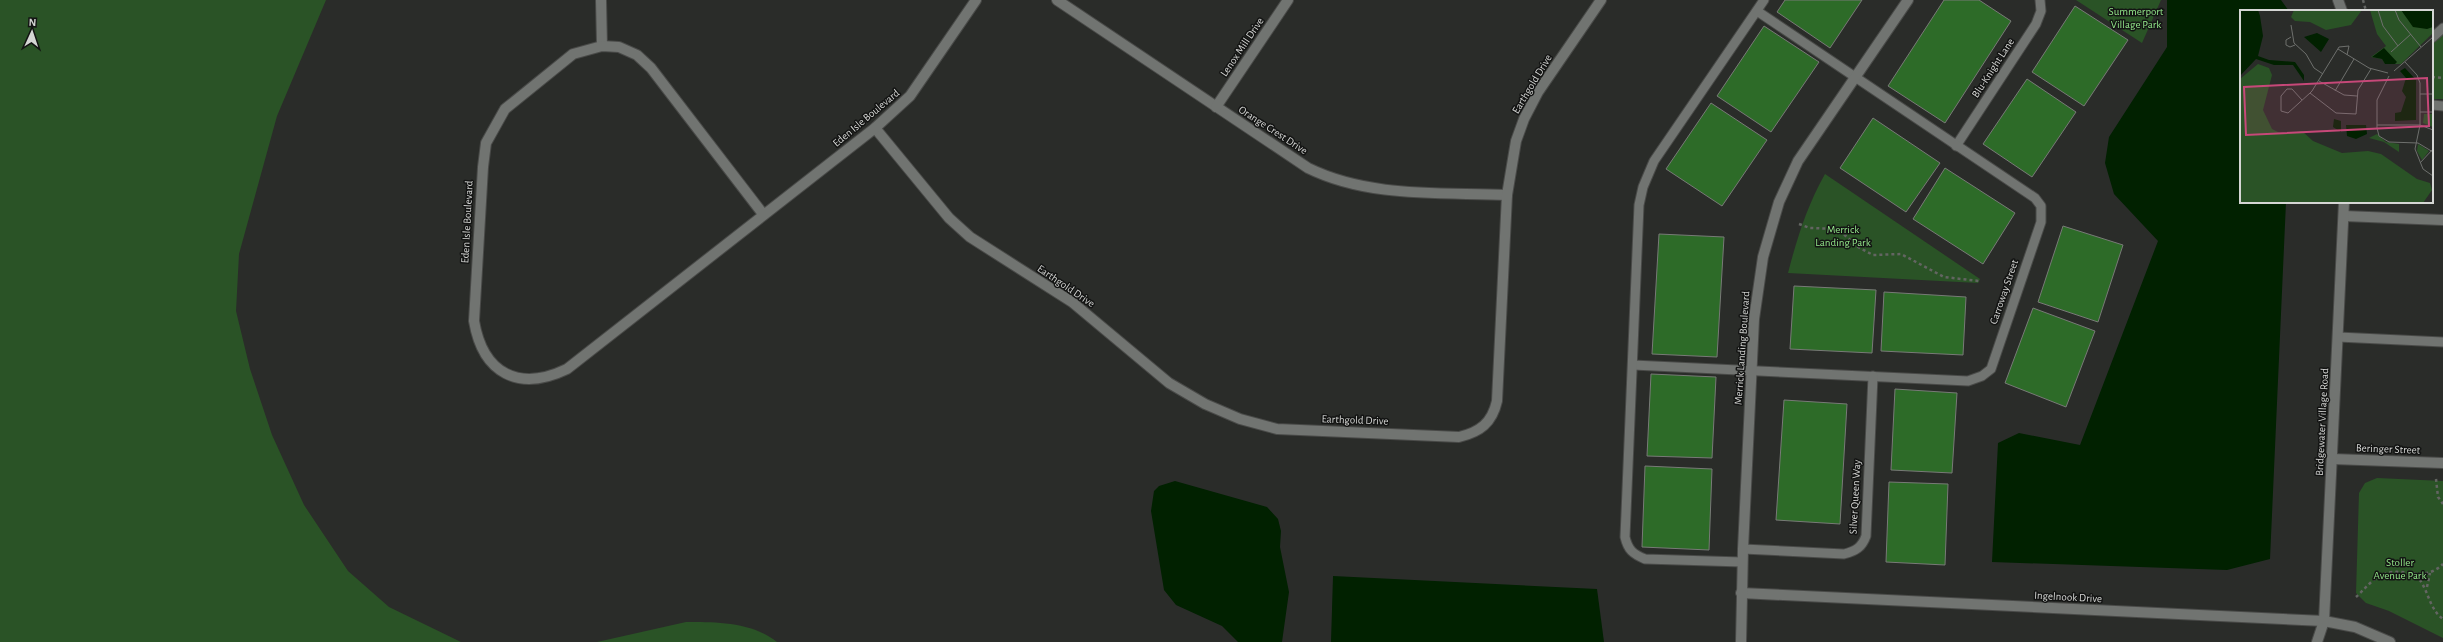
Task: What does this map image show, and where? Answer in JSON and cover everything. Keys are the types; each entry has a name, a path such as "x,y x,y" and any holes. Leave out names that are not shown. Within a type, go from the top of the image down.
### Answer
{"street":[{"path":"601,0 602,46"},
{"name":"Eden Isle Boulevard","path":"762,214 651,68 637,55 619,47 602,46 573,54 505,109 486,143 483,167 474,322 477,339 487,359 500,371 517,378 530,380 549,378 567,369 762,214 876,128 910,96 976,0"},
{"name":"Orange Crest Drive","path":"1057,0 1308,168 1329,178 1379,189 1507,195"},
{"name":"Lenox Mill Drive","path":"1216,107 1288,0"},
{"name":"Earthgold Drive","path":"876,128 949,218 970,237 1072,302 1169,383 1212,407 1240,419 1277,429 1459,437 1473,434 1486,425 1493,416 1497,401 1507,195 1516,141 1524,119 1538,92 1601,0"},
{"name":"Merrick Landing Boulevard","path":"1741,642 1742,562 1754,319 1763,258 1779,202 1798,161 1908,0"},
{"path":"2338,0 2342,10"},
{"name":"Bridgewater Village Road","path":"2317,642 2324,621 2333,459 2344,203"},
{"path":"2344,216 2443,220"},
{"name":"Beringer Street","path":"2333,459 2443,463"},
{"name":"Ingelnook Drive","path":"1741,593 2324,621 2355,627 2390,642"}],"lane":[{"path":"1742,562 1645,559 1634,555 1627,547 1625,537 1634,365 1639,205 1646,176 1658,154 1764,0"},
{"name":"Blu-Knight Lane","path":"1956,146 2036,24 2041,11 2040,0"},
{"name":"Carroway Street","path":"1634,365 1968,381 1982,376 1991,369 2042,213 2041,206 2035,198 1757,11"},
{"path":"2433,37 2443,28"},
{"path":"2433,105 2443,106"},
{"path":"2338,337 2443,342"},
{"name":"Silver Queen Way","path":"1743,549 1844,554 1852,552 1863,544 1866,536 1873,376"}],"path":[{"path":"2363,0 2366,10"},
{"path":"2433,77 2443,78"},
{"path":"1799,224 1810,228 1838,229 1858,247 1873,255 1901,254 1944,277 1979,281"},
{"path":"2436,479 2438,497 2443,504"},
{"path":"2356,597 2382,574 2397,572 2415,574 2430,572 2443,564"},
{"path":"2427,589 2430,572"},
{"path":"2415,574 2427,589 2433,608 2443,619"}],"green space":[{"path":"0,0 326,0 277,116 239,254 236,311 250,369 272,435 304,505 348,571 389,607 461,642 0,642"},
{"name":"Summerport Village Park","path":"2076,0 2161,0 2142,43"},
{"path":"2443,28 2443,99 2433,99 2433,37"},
{"name":"Merrick Landing Park","path":"1825,174 1980,279 1978,283 1788,273 1803,222"},
{"name":"Stoller Avenue Park","path":"2377,478 2443,481 2443,638 2389,611 2366,603 2356,593 2359,493 2365,483"},
{"path":"686,622 733,624 756,630 777,642 597,642"}],"shaded area":[{"path":"2167,0 2281,0 2288,10 2240,10 2240,203 2286,203 2270,559 2227,570 1992,562 1998,443 2019,433 2080,445 2158,241 2114,194 2105,163 2109,137 2167,47"},
{"path":"1175,481 1267,507 1278,519 1281,531 1280,547 1289,592 1282,642 1238,642 1222,626 1176,605 1164,590 1151,511 1154,491 1159,486"},
{"path":"1333,576 1597,589 1604,642 1331,642"}],"building":[{"path":"1785,0 1862,0 1830,48 1777,12"},
{"path":"1944,0 1979,0 2011,21 1945,123 1888,86"},
{"path":"2075,6 2128,40 2084,106 2032,72"},
{"path":"1764,26 1819,62 1771,132 1717,96"},
{"path":"2027,79 2076,112 2032,177 1983,144"},
{"path":"1711,103 1767,140 1722,206 1666,169"},
{"path":"1873,118 1940,163 1906,212 1840,168"},
{"path":"1945,168 2015,213 1983,264 1913,219"},
{"path":"2063,226 2123,245 2098,322 2038,302"},
{"path":"1659,234 1724,237 1717,357 1652,354"},
{"path":"1794,286 1876,290 1872,353 1790,349"},
{"path":"1884,292 1966,297 1963,355 1881,351"},
{"path":"2033,308 2095,331 2066,407 2005,383"},
{"path":"1651,374 1716,377 1712,458 1647,456"},
{"path":"1895,389 1957,393 1952,473 1891,470"},
{"path":"1784,400 1847,404 1840,524 1776,520"},
{"path":"1645,466 1712,469 1709,550 1642,547"},
{"path":"1889,482 1948,484 1945,565 1886,562"}]}
